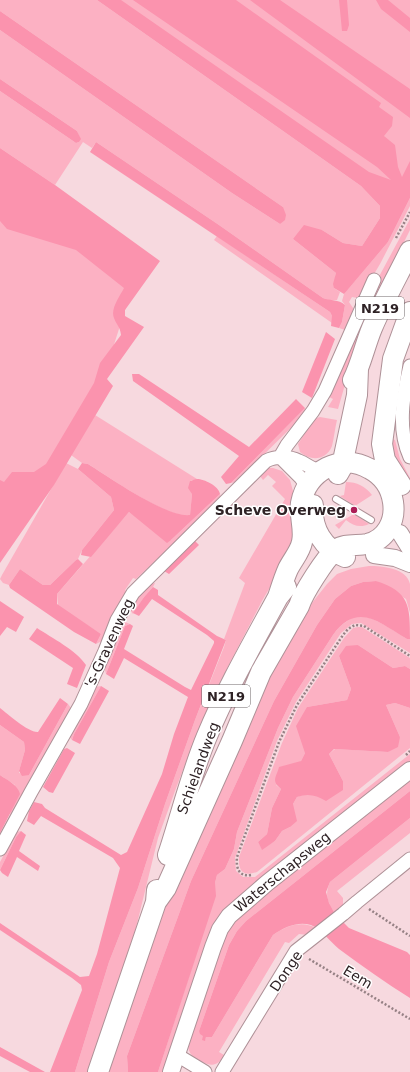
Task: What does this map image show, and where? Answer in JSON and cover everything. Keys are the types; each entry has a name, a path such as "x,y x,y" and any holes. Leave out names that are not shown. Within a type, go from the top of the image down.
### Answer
{"main road":[{"name":"N219","path":"410,251 380,310 367,341 358,369 347,392 334,455 330,467 341,470 336,476 310,495 312,516 309,528 324,542 343,554 362,558 374,555 390,546 405,541 406,504 402,488 384,456 382,440 394,359 410,312"},
{"path":"330,467 363,465 380,476 390,491 394,505 397,529 405,541"},
{"path":"343,554 344,546 366,544 375,541 387,532 394,514"},
{"name":"Schielandweg","path":"156,902 157,886 207,737 241,664 278,597 310,554 315,543 309,528"},
{"name":"Schielandweg","path":"98,1072 156,902 169,881 261,672 299,606 302,596 330,555 343,554"}],"street":[{"path":"280,457 325,392 374,280"},
{"path":"410,366 406,383 402,424 403,437 410,457"},
{"name":"'s-Gravenweg","path":"0,849 80,704 105,651 117,620 133,593 266,461 273,457 280,457"},
{"path":"280,457 298,460 316,471 330,467"},
{"path":"280,457 301,478 310,495"},
{"path":"374,555 395,558 410,564"},
{"name":"Waterschapsweg","path":"171,1072 213,947 220,929 229,916 407,763"},
{"name":"Donge","path":"222,1072 296,951 410,859"},
{"path":"177,1056 205,1072"}],"lane":[{"path":"336,499 371,520"}],"path":[{"path":"255,875 247,876 238,871 236,864 237,857 279,742 297,705 343,635 355,624 364,626 410,656"},
{"path":"407,763 410,751"},
{"path":"357,902 410,936"},
{"name":"Eem","path":"296,951 410,1019"}],"shaded area":[{"path":"0,0 97,0 361,186 380,206 380,218 362,246 343,243 322,230 293,239 336,273 334,288 340,292 337,300 323,298 219,225 96,142 92,148 83,142 55,185 0,148 0,91 76,143 79,142 80,138 77,131 0,79 0,30 232,193 280,224 283,207 0,11"},
{"path":"97,0 121,0 369,172 391,180 377,167 133,0 236,0 381,103 379,107 393,117 392,126 384,136 395,145 398,167 402,177 410,161 410,198 388,242 344,294 334,288 333,284 336,273 293,239 304,225 322,230 343,243 362,246 380,218 380,206 361,186"},
{"path":"105,0 410,0 410,164 393,203"},
{"path":"250,0 280,0 410,89 410,118"},
{"path":"339,0 347,0 349,25 347,31 342,31"},
{"path":"376,0 388,0 410,18 410,32 381,9"},
{"path":"0,11 283,207 286,215 285,220 280,224 232,193 0,30"},
{"path":"0,79 77,131 81,139 79,142 76,143 0,91"},
{"path":"96,142 219,225 323,298 337,301 345,305 342,322 339,328 331,326 332,316 330,312 90,152"},
{"path":"0,148 55,185 160,261 125,310 125,316 144,327 107,379 113,386 54,485 0,563 0,480 4,482 12,472 34,472 46,464 94,383 100,363 121,335 114,318 113,311 124,288 76,250 7,229 0,221"},
{"path":"0,174 134,282 95,404 0,537"},
{"path":"410,198 410,206 380,264 361,296 358,298 352,297 349,302 353,310 345,330 339,328 342,322 345,305 342,301 344,294 388,242"},
{"path":"410,219 410,230 371,308 352,360 338,409 328,407 333,399 329,397 375,284"},
{"path":"217,236 330,312 332,316 332,323 214,240"},
{"path":"326,332 335,339 312,398 302,392"},
{"path":"132,374 139,374 249,447 296,399 305,408 231,483 226,484 221,477 239,456 133,381"},
{"path":"305,408 306,413 236,482 231,483"},
{"path":"95,415 197,479 190,481 192,494 190,516 179,515 153,504 88,464 82,463 71,455"},
{"path":"320,417 337,420 332,446 326,455 322,457 308,457 300,452 298,444 314,419"},
{"path":"389,438 395,440 400,459 410,478 410,485 393,456"},
{"path":"66,463 78,469 111,497 114,510 82,550 78,559 50,585 43,585 20,569 9,585 3,583 0,579 2,575"},
{"path":"82,463 88,464 123,487 153,504 180,514 190,515 192,494 188,488 190,481 200,479 207,482 217,488 220,494 167,543 129,512 91,557 81,555 82,550 114,510 111,497 78,469"},
{"path":"267,468 282,471 290,480 293,491 294,540 283,565 262,601 218,686 195,738 158,838 133,940 89,1072 75,1072 109,962 138,888 165,804 195,720 224,647 226,640 224,639 245,583 239,578 285,499 272,486 276,482 268,475 263,480 260,476"},
{"path":"346,482 360,485 367,489 372,495 355,506 340,496 344,495"},
{"path":"220,494 221,498 136,579 133,578 125,590 126,591 102,641 96,644 101,634 58,606 57,594 129,512 171,540"},
{"path":"354,514 369,524 357,526 346,520 339,529 335,525"},
{"path":"195,541 199,545 169,574 164,571 171,563"},
{"path":"78,559 83,564 57,594 57,604 101,634 96,644 74,632 10,588 9,585 20,569 43,585 50,585"},
{"path":"369,566 387,567 404,574 410,584 410,613 406,599 376,581 363,582 351,586 335,599 317,625 274,701 191,881 127,1056 128,1072 108,1072 172,885 257,700 308,608 327,584 337,574 351,569"},
{"path":"376,581 387,585 402,595 408,609 410,639 407,639 369,618 360,617 351,619 342,625 333,635 293,697 278,728 237,832 234,849 225,869 217,875 215,883 216,896 158,1072 128,1072 127,1056 191,881 274,701 317,625 335,599 351,586 363,582"},
{"path":"155,583 133,614 130,610 138,598 147,587"},
{"path":"153,587 158,590 158,595 217,636 226,640 165,804 138,888 109,962 75,1072 50,1072 82,990 81,985 0,930 0,923 80,977 89,976 97,954 120,868 113,858 41,816 34,825 27,821 29,811 34,802 42,804 45,808 121,855 127,852 162,774 174,734 188,697 124,658 114,679 106,674 125,626 130,624 133,626 124,649 191,690 214,643 214,641 207,635 152,599 139,616 133,613"},
{"path":"0,601 24,617 16,632 7,627 0,636"},
{"path":"357,616 370,618 377,621 407,639 410,639 410,653 361,623 352,624 341,633 296,702 277,741 235,858 236,871 243,877 255,877 410,754 410,761 223,911 163,1072 158,1072 215,896 215,883 217,875 225,869 234,849 237,832 278,728 293,697 333,635 350,619"},
{"path":"125,622 130,624 125,626 106,674 104,666 122,624"},
{"path":"362,627 410,658 410,669 405,666 393,668 358,645 339,656 351,689 347,700 307,707 305,753 301,761 276,785 281,789 272,808 267,834 258,842 262,849 275,841 282,831 290,827 293,804 297,797 302,795 316,795 343,781 329,754 335,749 388,752 400,737 386,705 395,703 410,708 410,748 257,872 248,874 242,872 239,866 239,857 282,743 298,708 344,638 353,628"},
{"path":"37,628 70,649 86,665 77,688 67,684 73,668 29,639"},
{"path":"358,645 393,668 405,666 410,669 410,708 395,703 386,705 400,737 398,747 388,752 334,749 329,754 343,781 343,790 326,801 312,795 297,797 293,804 297,821 282,831 275,841 262,850 258,842 267,834 272,808 281,789 275,781 279,767 301,761 305,753 296,726 307,707 347,700 351,689 339,656 346,646"},
{"path":"101,686 72,740 68,735 95,687"},
{"path":"101,686 109,691 80,744 72,740 74,734"},
{"path":"60,698 68,704 29,775 22,776 19,771 25,750 24,742 0,725 0,708 29,730 38,732"},
{"path":"68,704 71,708 0,838 0,833 10,815 15,785 0,775 0,725 24,742 25,750 19,773 29,775"},
{"path":"67,748 75,753 53,793 49,792 43,787 64,749"},
{"path":"0,775 15,785 20,794 0,833"},
{"path":"410,779 410,791 246,921 237,931 229,945 199,1031 205,1040 206,1037 212,1037 273,935 283,929 300,924 305,924 316,928 308,935 299,934 289,943 285,942 219,1052 224,1055 222,1059 211,1065 193,1056 190,1053 188,1044 223,943 229,929 238,917"},
{"path":"410,791 410,818 330,882 326,892 329,903 335,914 349,928 407,952 410,955 410,998 339,949 315,927 306,924 296,924 286,927 273,935 212,1037 206,1037 205,1041 202,1040 203,1036 199,1031 229,945 237,931 246,921"},
{"path":"410,818 410,833 337,891 343,898 343,907 335,914 330,906 327,895 330,882"},
{"path":"21,831 16,837 0,870 0,862 16,832"},
{"path":"21,831 26,835 19,851 40,866 38,871 17,857 8,877 0,870 16,837"},
{"path":"0,1047 45,1072 30,1072 0,1056"}],"place":[{"name":"Scheve Overweg","path":"354,510"}]}
